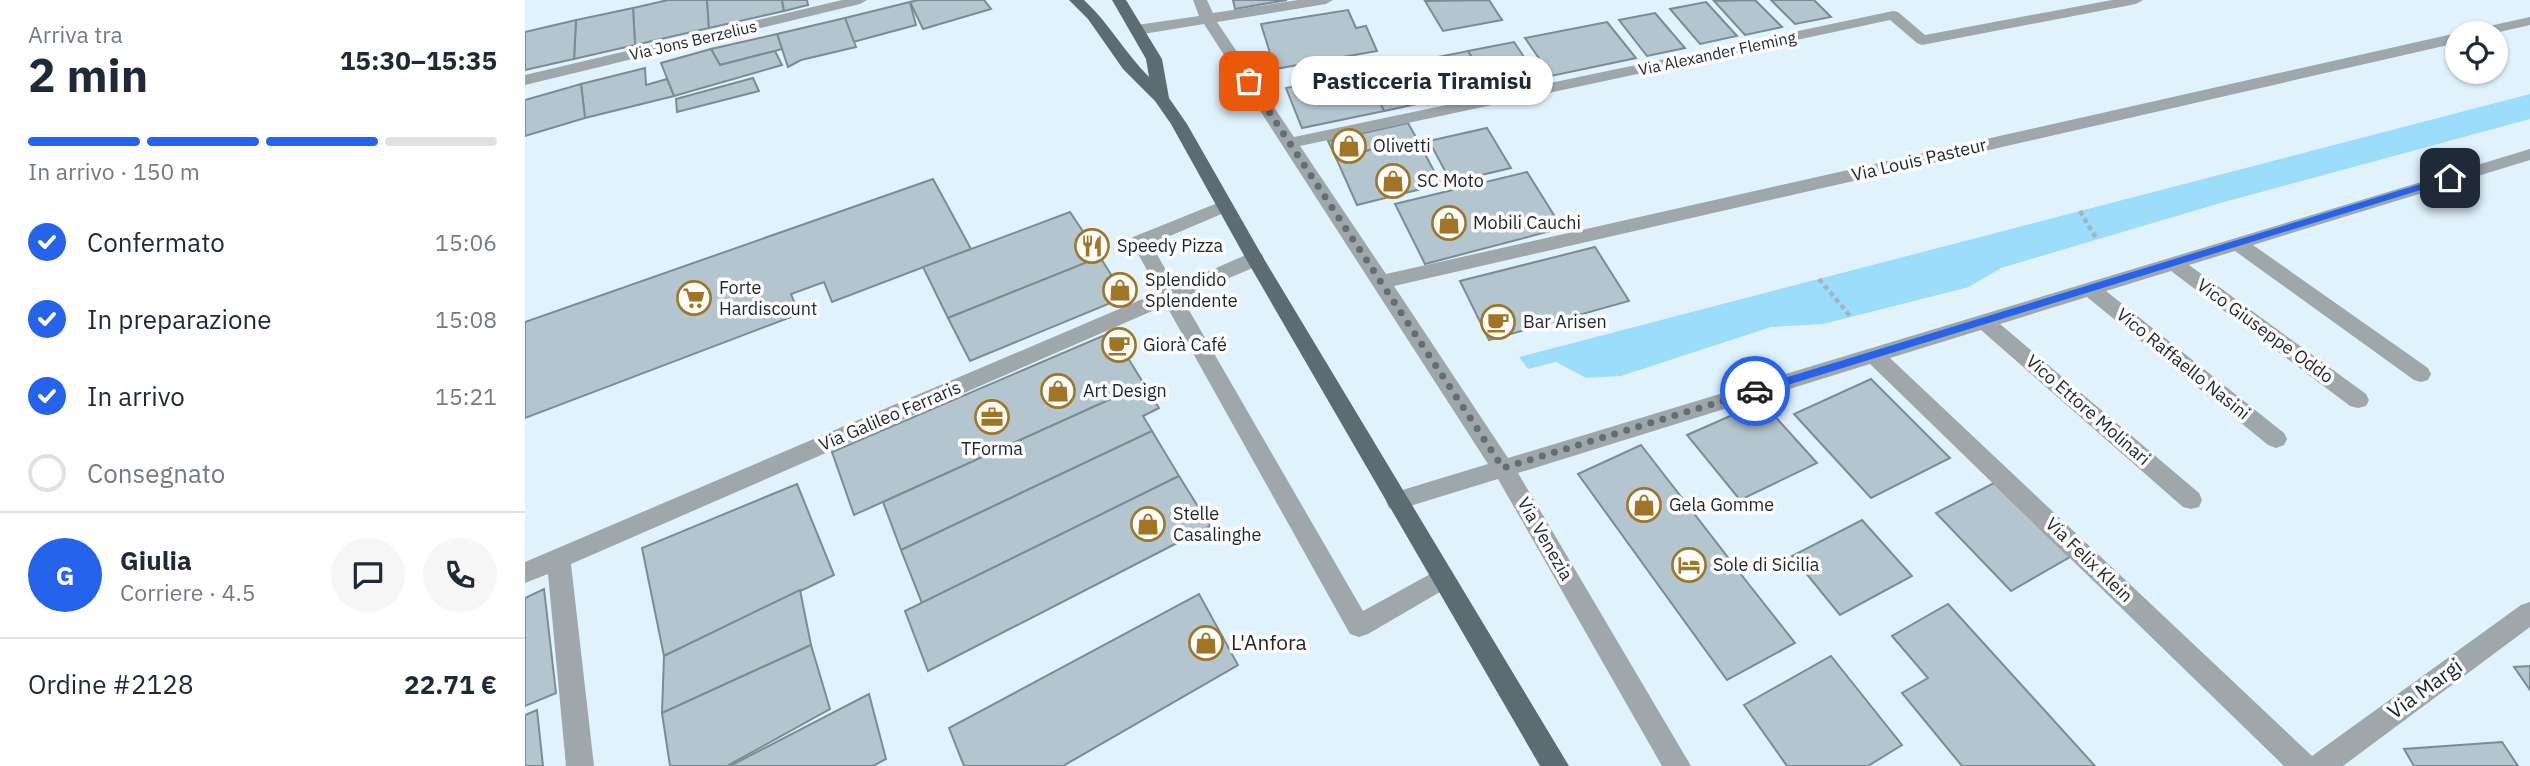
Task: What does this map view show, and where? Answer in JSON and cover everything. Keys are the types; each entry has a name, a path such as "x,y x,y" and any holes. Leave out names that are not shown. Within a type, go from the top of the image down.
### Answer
{"main road":[{"path":"1076,0 1093,16 1129,66 1161,98 1555,766"},
{"path":"1119,0 1154,60 1161,98"}],"street":[{"name":"Via Jons Berzelius","path":"525,80 860,0"},
{"path":"1137,30 1204,9 1326,0"},
{"name":"Via Alexander Fleming","path":"1290,144 1893,15 1922,40 2136,0"},
{"name":"Via Venezia","path":"1204,9 1503,468 1677,766"},
{"path":"2508,26 2530,21"},
{"name":"Via Louis Pasteur","path":"1381,282 2445,41"},
{"path":"1398,500 2530,154"},
{"path":"1225,206 1139,241 1359,626 1443,578"},
{"path":"2237,243 2421,374"},
{"name":"Via Galileo Ferraris","path":"525,573 1255,259"},
{"name":"Vico Giuseppe Oddo","path":"2173,263 2358,400"},
{"name":"Vico Raffaello Nasini","path":"2089,289 2276,439"},
{"name":"Vico Ettore Molinari","path":"1984,321 2191,500"},
{"name":"Via Felix Klein","path":"1874,355 2304,766"},
{"path":"558,559 580,766"},
{"name":"Via Margi","path":"2320,766 2530,612"}],"path":[{"path":"2080,211 2097,240"},
{"path":"1819,279 1851,317"}],"shaded area":[{"path":"2530,94 2530,119 2217,204 2001,268 1969,287 1823,324 1771,327 1621,376 1586,378 1556,362 1528,369 1519,357"}],"building":[{"path":"668,0 707,0 709,28 635,45 633,8"},
{"path":"707,0 782,0 784,11 709,28"},
{"path":"782,0 807,0 808,5 784,11"},
{"path":"984,0 991,9 923,29 910,2"},
{"path":"1233,0 1287,0 1235,9"},
{"path":"1489,0 1502,20 1443,31 1425,1"},
{"path":"1755,0 1782,27 1745,35 1714,1"},
{"path":"1771,0 1814,0 1831,17 1795,24"},
{"path":"910,2 916,25 853,42 845,18"},
{"path":"1706,2 1737,36 1700,44 1670,9"},
{"path":"633,8 635,45 574,59 576,20"},
{"path":"1348,10 1356,28 1366,26 1377,51 1275,69 1261,24"},
{"path":"1655,13 1685,48 1647,56 1619,20"},
{"path":"845,18 856,47 801,60 788,67 777,34"},
{"path":"576,20 574,59 525,70 525,32"},
{"path":"1607,22 1636,58 1551,76 1525,38"},
{"path":"777,34 782,49 720,65 711,49"},
{"path":"1514,42 1538,78 1491,89 1468,51"},
{"path":"711,49 720,65 775,51 782,65 674,96 661,63"},
{"path":"1468,51 1491,89 1444,98 1423,60"},
{"path":"1423,60 1444,98 1384,111 1365,72"},
{"path":"645,68 646,85 667,79 674,96 585,118 581,84"},
{"path":"1365,72 1384,111 1302,128 1286,88"},
{"path":"753,78 759,91 677,112 676,99"},
{"path":"581,84 585,118 525,136 525,100"},
{"path":"1408,123 1417,139 1336,158 1328,141"},
{"path":"1487,128 1511,168 1451,182 1429,141"},
{"path":"1417,139 1441,184 1357,205 1336,158"},
{"path":"1527,172 1562,228 1425,264 1395,204"},
{"name":"Forte Hardiscount","path":"933,179 971,249 832,302 824,282 791,294 799,314 525,418 525,322"},
{"path":"1070,212 1100,257 948,318 923,267"},
{"path":"1595,247 1629,301 1489,340 1460,281"},
{"path":"1100,257 1125,297 970,361 948,318"},
{"path":"1112,332 1144,384 854,515 832,452"},
{"path":"1871,379 1950,458 1871,498 1794,414"},
{"path":"1144,384 1159,408 1143,416 1152,431 901,550 883,502"},
{"path":"1762,402 1817,463 1740,500 1687,435"},
{"path":"1152,431 1179,476 922,603 901,550"},
{"path":"1641,445 1795,643 1727,680 1578,474"},
{"path":"1179,476 1210,526 928,671 905,611"},
{"path":"1994,483 2070,557 2011,591 1936,513"},
{"path":"797,484 834,575 664,656 642,548"},
{"path":"1862,520 1912,576 1840,615 1792,556"},
{"path":"544,589 556,693 525,706 525,598"},
{"path":"800,590 811,645 662,713 664,656"},
{"path":"1199,594 1238,665 1063,766 964,766 949,728"},
{"path":"1948,604 2095,766 1962,766 1902,693 1928,678 1892,636"},
{"path":"811,645 830,709 727,766 670,766 662,713"},
{"path":"1831,656 1902,745 1868,766 1787,766 1744,705"},
{"path":"2530,666 2530,690 2514,667"},
{"path":"869,694 886,759 873,766 730,766"},
{"path":"537,710 543,766 525,766 525,715"},
{"path":"2502,742 2518,766 2414,766 2404,749"}],"way so far":[{"path":"1249,81 1503,468 1755,391"}],"place":[{"name":"Pasticceria Tiramisù","path":"1249,81"},
{"name":"Olivetti","path":"1349,146"},
{"name":"SC Moto","path":"1393,181"},
{"name":"Mobili Cauchi","path":"1449,223"},
{"name":"Speedy Pizza","path":"1092,246"},
{"name":"Splendido Splendente","path":"1120,290"},
{"name":"Forte Hardiscount","path":"694,298"},
{"name":"Bar Arisen","path":"1498,322"},
{"name":"Giorà Café","path":"1119,345"},
{"name":"Art Design","path":"1058,391"},
{"name":"TForma","path":"992,417"},
{"name":"Gela Gomme","path":"1644,505"},
{"name":"Stelle Casalinghe","path":"1148,524"},
{"name":"Sole di Sicilia","path":"1689,565"},
{"name":"L'Anfora","path":"1206,643"}],"route":[{"path":"1755,391 2450,178"}]}
